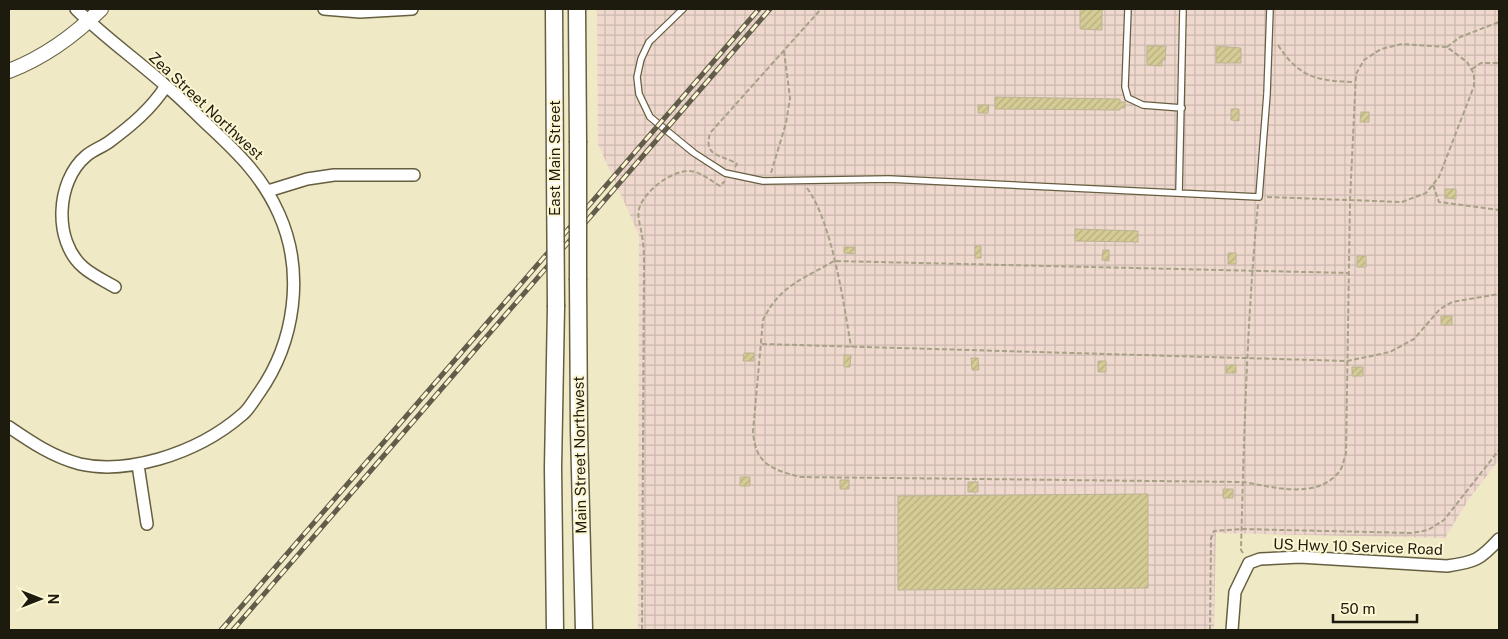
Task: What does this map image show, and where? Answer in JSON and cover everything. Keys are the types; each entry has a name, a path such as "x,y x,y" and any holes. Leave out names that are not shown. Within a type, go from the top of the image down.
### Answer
{"main road":[{"name":"East Main Street","path":"554,9 556,307"},
{"name":"East Main Street","path":"577,9 578,280"},
{"name":"Main Street Northwest","path":"578,280 579,430 584,630"},
{"name":"Main Street Northwest","path":"555,630 553,468 556,307"}],"street":[{"name":"Zea Street Northwest","path":"9,427 55,456 81,464 103,466 138,465 168,456 208,440 244,413 268,380 287,333 294,286 288,239 268,192 247,162 166,86 76,9"},
{"path":"9,71 33,62 57,47 89,22 101,9"},
{"path":"324,9 360,12 412,9"},
{"path":"115,287 82,267 67,247 62,230 66,191 75,171 86,156 109,142 152,107 166,86"},
{"path":"268,192 307,179 334,175 414,176"},
{"path":"138,465 148,524"},
{"name":"US Hwy 10 Service Road","path":"1249,563 1260,559 1300,557 1447,566 1468,563 1483,557 1499,539"},
{"path":"1232,630 1235,592 1249,563"}],"lane":[{"path":"683,9 649,42 641,59 637,77 639,94 650,117 694,153 731,174 768,181 889,179 1259,197 1267,94 1270,9"},
{"path":"1128,9 1125,87 1128,98 1143,105 1182,108"},
{"path":"1179,193 1183,9"}],"path":[{"path":"642,630 644,267 643,240 638,218 639,208 644,199 668,176 691,171 720,186 731,174 737,164 729,159 716,156 710,150 707,143 710,133 821,9"},
{"path":"1447,47 1460,37 1499,22"},
{"path":"1269,28 1278,46 1292,65 1310,77 1329,82 1355,82"},
{"path":"1249,563 1241,550 1244,482 1247,358 1252,271 1259,197 1350,200 1402,202 1426,193 1439,177 1474,86 1474,74 1468,62 1447,47 1402,44 1381,49 1364,60 1356,74 1350,200 1349,273 1347,361 1346,453 1340,470 1327,482 1311,488 1289,490 1244,482 800,477 779,471 762,461 754,447 753,431 763,320 771,304 782,291 834,261 1252,271 1349,273"},
{"path":"768,181 786,123 790,98 784,51"},
{"path":"1472,69 1481,63 1499,63"},
{"path":"801,180 810,193 823,223 834,261 851,347"},
{"path":"1433,185 1439,202 1499,210"},
{"path":"761,344 1347,361 1390,352 1414,339 1440,309 1452,302 1499,294"},
{"path":"1210,630 1211,538 1214,531 1218,529 1242,529 1412,533 1428,530 1444,520 1499,450"}],"shaded area":[{"path":"597,9 1499,9 1499,460 1469,499 1445,538 1216,533 1214,630 638,630 639,235 598,144"}],"building":[{"path":"1080,9 1102,9 1102,30 1080,29"},
{"path":"1147,46 1166,46 1165,60 1162,60 1162,66 1147,65"},
{"path":"1216,46 1241,48 1241,63 1216,63"},
{"path":"995,97 1120,99 1120,102 1125,102 1125,108 1120,108 1120,110 995,109"},
{"path":"978,105 989,105 988,113 978,113"},
{"path":"1231,109 1239,109 1239,121 1231,120"},
{"path":"1361,112 1369,112 1369,122 1360,122"},
{"path":"1445,189 1456,189 1456,199 1445,198"},
{"path":"1075,229 1138,231 1138,242 1075,241"},
{"path":"975,246 981,246 981,258 975,258"},
{"path":"844,247 855,247 855,254 844,253"},
{"path":"1103,250 1109,250 1109,261 1102,260"},
{"path":"1228,253 1236,253 1236,264 1228,264"},
{"path":"1357,256 1366,256 1366,267 1357,267"},
{"path":"1441,316 1452,316 1452,325 1441,325"},
{"path":"744,353 754,353 754,361 743,361"},
{"path":"844,355 851,355 850,367 844,367"},
{"path":"971,358 978,358 979,370 972,370"},
{"path":"1098,361 1106,361 1106,372 1098,372"},
{"path":"1226,365 1236,365 1236,373 1226,373"},
{"path":"1352,367 1363,367 1363,376 1352,376"},
{"path":"740,477 750,477 750,486 740,486"},
{"path":"840,480 849,480 849,489 840,489"},
{"path":"968,482 978,482 978,492 968,492"},
{"path":"1223,489 1233,489 1233,498 1223,498"},
{"path":"1148,494 1148,588 898,590 898,496"}],"railway":[{"path":"221,630 759,9"},
{"path":"233,630 770,9"}]}
